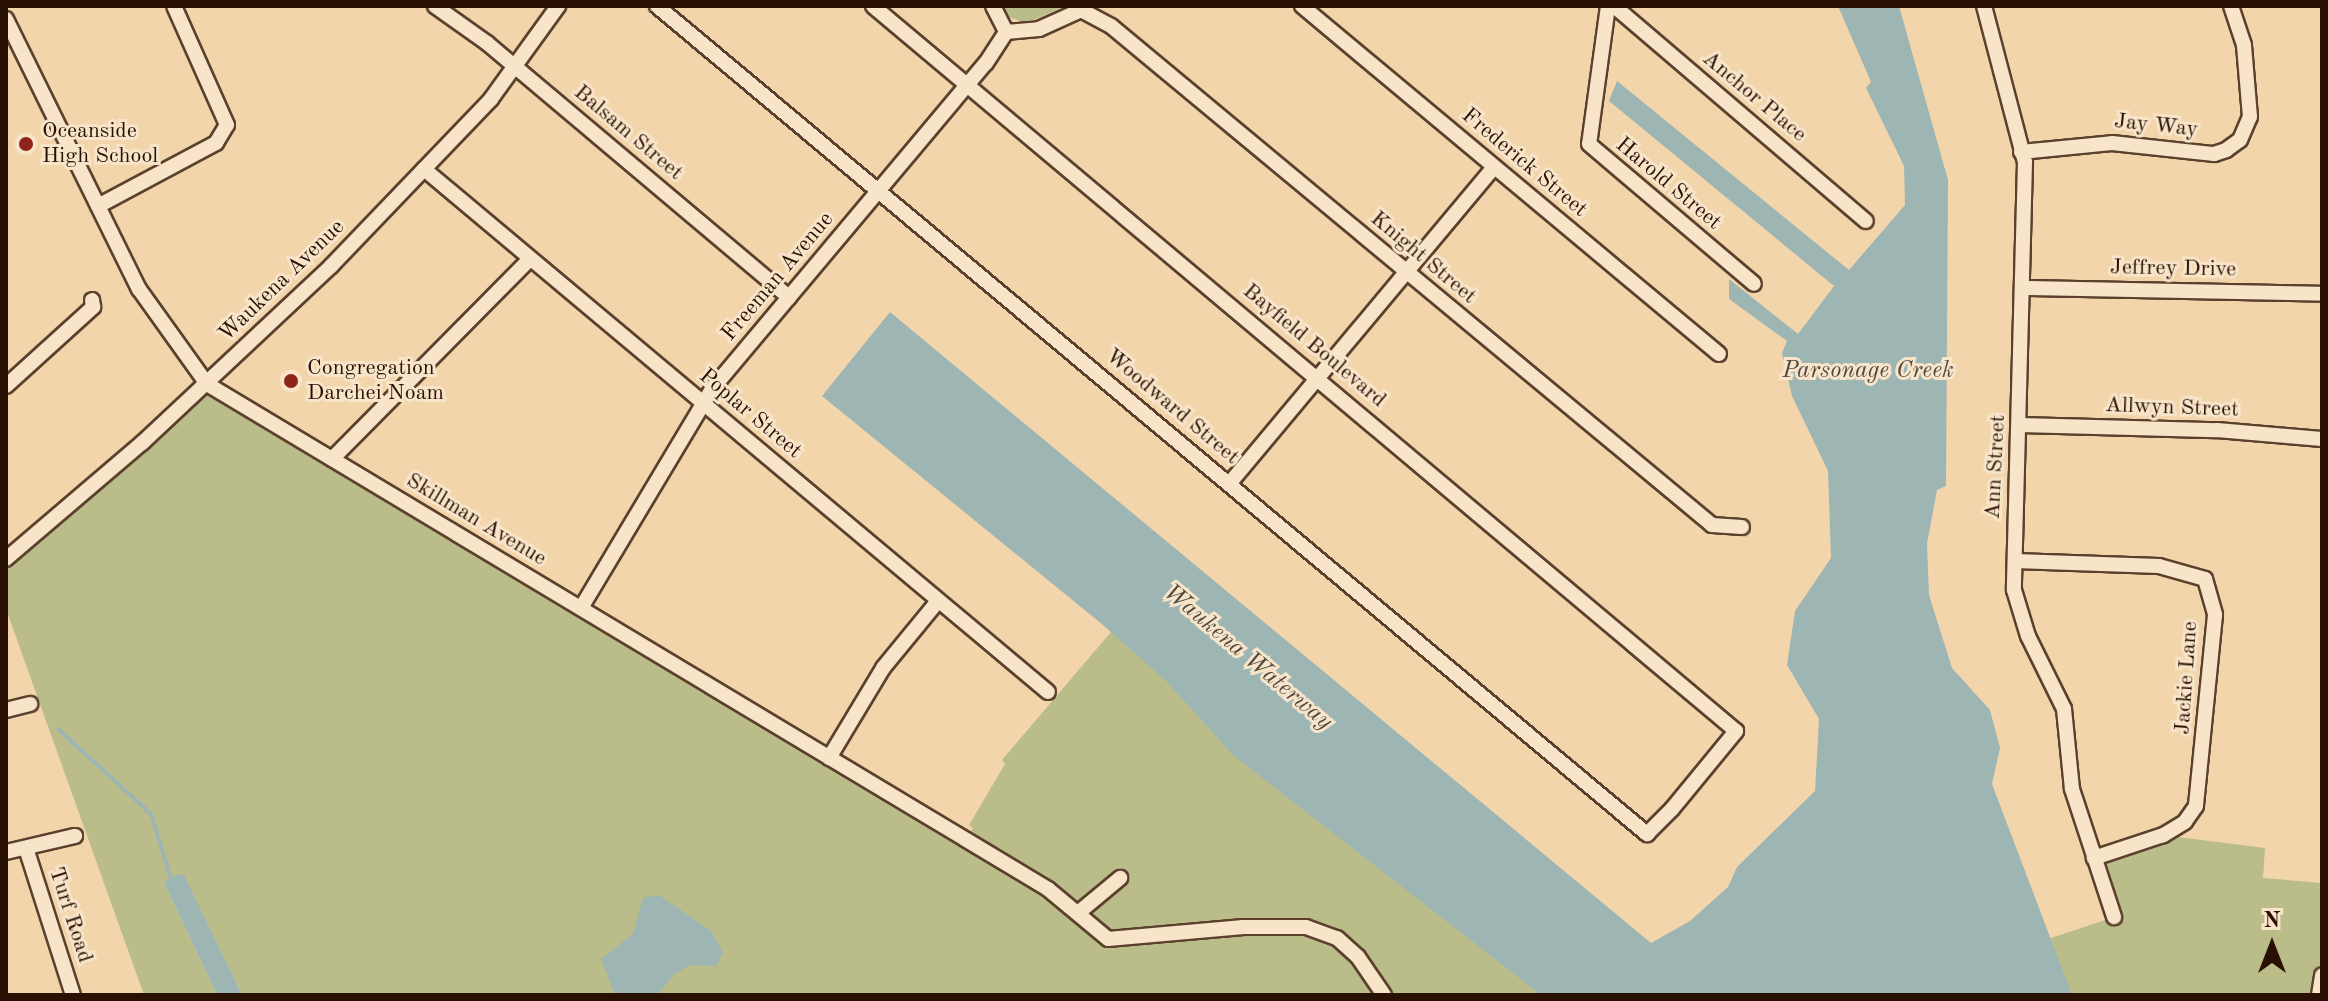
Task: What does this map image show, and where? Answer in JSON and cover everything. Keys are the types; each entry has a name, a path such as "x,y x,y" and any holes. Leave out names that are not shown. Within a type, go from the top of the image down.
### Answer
{"street":[{"path":"98,206 222,137 226,116 174,6"},
{"name":"Balsam Street","path":"435,6 515,66 789,297"},
{"name":"Waukena Avenue","path":"6,559 207,384 424,169 515,66 558,6"},
{"name":"Woodward Street","path":"657,6 1647,834 1657,824"},
{"name":"Bayfield Boulevard","path":"873,6 1736,731 1657,824"},
{"path":"993,6 1006,32 1039,29 1081,8"},
{"name":"Frederick Street","path":"1302,6 1719,354"},
{"name":"Anchor Place","path":"1611,6 1866,221"},
{"name":"Harold Street","path":"1611,6 1589,144 1754,284"},
{"name":"Ann Street","path":"1984,6 2021,152 2023,288 2015,561 2017,608 2064,709 2072,789 2114,917"},
{"name":"Jay Way","path":"2021,152 2112,143 2214,154 2226,150 2240,140 2250,117 2244,45 2231,6"},
{"name":"Knight Street","path":"1081,8 1111,26 1712,525 1742,527"},
{"name":"Skillman Avenue","path":"6,19 139,289 207,384 829,758 1078,913 1108,939 1243,927 1321,931 1358,957 1384,995"},
{"name":"Freeman Avenue","path":"581,608 704,404 789,297 968,84 1006,32"},
{"path":"1229,484 1494,167"},
{"name":"Poplar Street","path":"424,169 1048,692"},
{"path":"332,459 530,259"},
{"name":"Jeffrey Drive","path":"2023,288 2322,294"},
{"path":"6,386 93,307 92,300"},
{"name":"Allwyn Street","path":"2020,425 2217,430 2322,439"},
{"name":"Jackie Lane","path":"2015,561 2159,566 2190,574 2205,579 2215,615 2196,806 2185,822 2163,835 2094,858"},
{"path":"829,758 883,668 938,601"},
{"path":"6,710 30,704"},
{"path":"6,852 75,836"},
{"name":"Turf Road","path":"26,848 73,995"},
{"path":"1078,913 1120,878"},
{"path":"2319,985 2322,965"}],"green space":[{"path":"1003,6 1066,6 1026,23 1009,17"},
{"path":"208,387 566,610 966,840 973,828 969,825 1005,764 1002,760 1111,632 1549,995 242,995 183,875 164,883 217,995 144,995 6,609 6,563"},
{"path":"2163,835 2265,848 2263,878 2322,883 2322,995 2072,995 2048,939 2114,917 2094,858"}],"water":[{"path":"1838,6 1899,6 1948,180 1946,486 1937,490 1927,544 1929,595 1952,668 1990,710 2000,748 1992,784 2072,995 1541,995 1234,756 1166,681 1103,625 822,396 890,312 1651,943 1690,921 1728,887 1737,867 1815,791 1819,719 1787,665 1795,611 1831,558 1828,471 1792,396 1782,353 1787,341 1729,299 1729,279 1798,334 1834,286 1609,101 1617,81 1849,270 1905,205 1904,166 1866,88 1871,82"},
{"path":"175,875 184,875 242,995 217,995 164,883"},
{"path":"659,895 711,931 723,953 716,966 691,965 675,973 657,995 615,995 601,959 633,934 643,898"}],"waterway":[{"path":"58,729 151,814 172,882"}],"place":[{"name":"Oceanside High School","path":"26,144"},
{"name":"Congregation Darchei Noam","path":"291,381"}],"water label":[{"name":"Parsonage Creek","path":"1868,372"},
{"name":"Waukena Waterway","path":"1247,658"}]}
